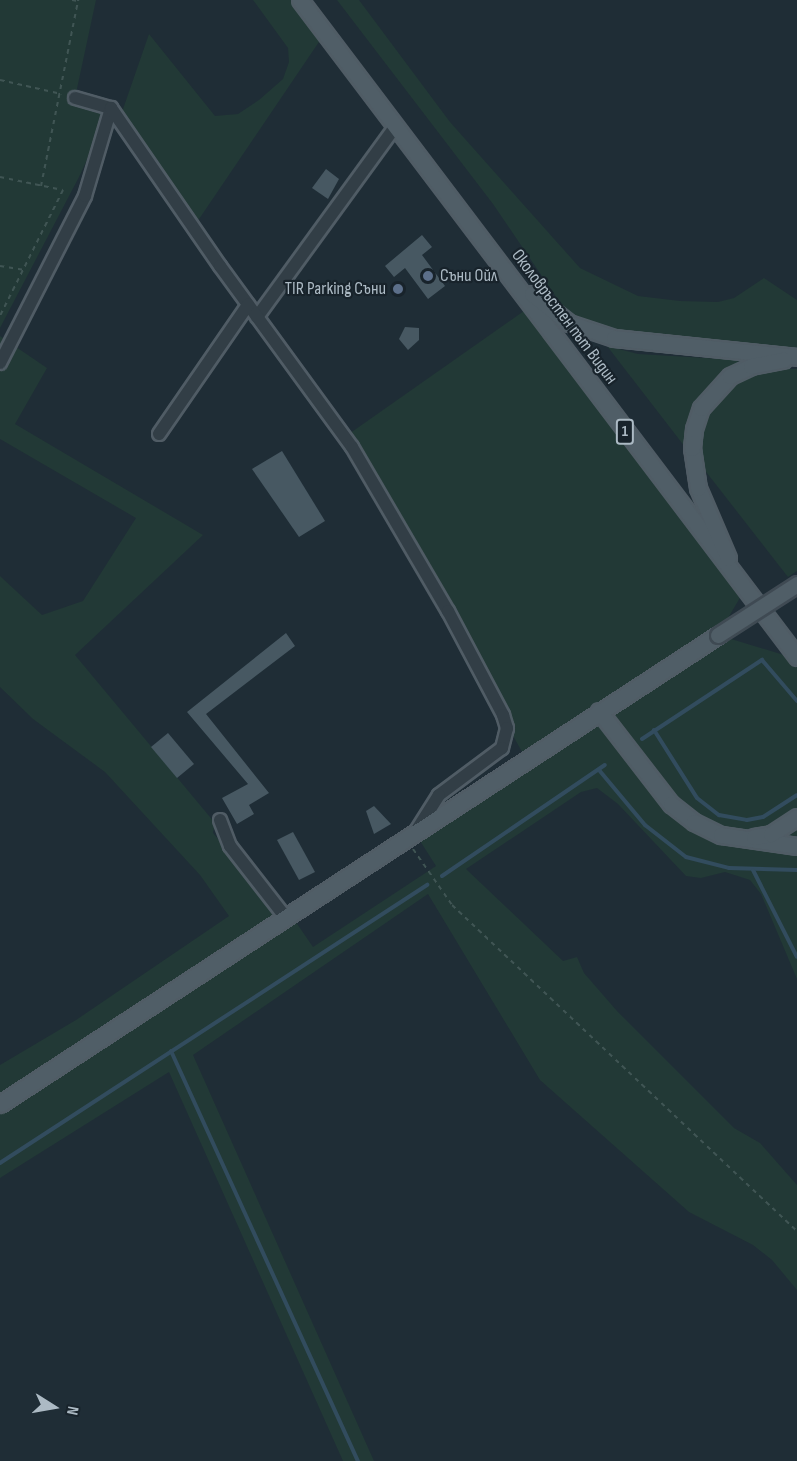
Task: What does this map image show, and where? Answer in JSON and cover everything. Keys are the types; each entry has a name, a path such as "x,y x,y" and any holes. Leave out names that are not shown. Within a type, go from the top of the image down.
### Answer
{"main road":[{"name":"Околовръстен път Видин","path":"300,0 507,272 744,591 797,657"},
{"path":"507,272 552,313 606,336 638,343 797,359"},
{"path":"744,591 698,488 692,448 694,429 701,408 730,376 751,366 797,359"},
{"path":"0,1104 599,711 797,584"},
{"path":"599,711 671,804 694,822 721,835 797,846"},
{"path":"742,839 771,834 797,817"}],"street":[{"path":"75,98 111,108 248,305 352,447 448,610 507,728 502,748 444,790 410,836"},
{"path":"0,363 85,196 111,108"},
{"path":"257,317 396,126"},
{"path":"159,434 248,305"},
{"path":"220,820 230,846 286,918"}],"path":[{"path":"41,186 78,1 72,0"},
{"path":"0,80 75,98"},
{"path":"0,177 63,190 0,316"},
{"path":"0,266 25,270"},
{"path":"410,836 452,905 797,1232"}],"green space":[{"path":"0,0 96,0 75,98 111,108 79,177 0,328"},
{"path":"253,0 300,0 325,33 193,228 111,108 122,112 149,34 215,116 238,114 259,100 283,79 289,62 288,48"},
{"path":"337,0 359,0 450,122 580,268 638,296 680,301 718,302 734,298 764,278 797,300 797,349 643,341 567,313 493,204"},
{"path":"531,306 744,591 718,635 797,659 797,979 761,894 750,880 725,872 701,878 686,876 618,804 597,788 581,792 466,869 563,961 577,957 584,973 617,1011 734,1128 760,1143 797,1185 797,1290 772,1260 753,1245 689,1212 540,1080 428,894 193,1055 374,1461 343,1461 169,1072 0,1178 0,1065 76,1020 229,916 200,875 105,772 33,719 0,687 0,576 42,615 83,601 136,518 0,439 0,336 47,368 15,424 203,535 75,655 215,823 213,833 285,918 291,915 313,947 436,866 415,833 526,759 346,436"},
{"path":"607,346 638,354 740,360 712,384 699,401 685,447"},
{"path":"770,368 797,369 797,571 788,577 703,468 701,440 703,422 713,403 730,385"}],"building":[{"path":"326,169 339,179 328,199 312,188"},
{"path":"422,235 432,247 422,255 445,286 428,299 405,268 394,277 385,266"},
{"path":"405,327 419,328 419,340 408,350 399,339"},
{"path":"282,451 325,521 299,537 252,469"},
{"path":"286,633 295,646 206,714 269,793 249,805 254,814 237,824 222,798 248,784 187,712"},
{"path":"168,733 194,764 177,778 151,747"},
{"path":"374,806 391,824 374,834 366,811"},
{"path":"293,832 315,872 299,880 277,840"}],"waterway":[{"path":"642,739 762,660 797,701"},
{"path":"654,730 697,798 719,815 747,820 763,817 797,795"},
{"path":"442,876 605,765"},
{"path":"599,770 645,825 686,857 729,868 797,870"},
{"path":"753,870 797,957"},
{"path":"0,1163 427,885"},
{"path":"171,1051 358,1461"}],"place":[{"name":"Съни Ойл","path":"428,276"},
{"name":"TIR Parking Съни","path":"398,289"}]}
